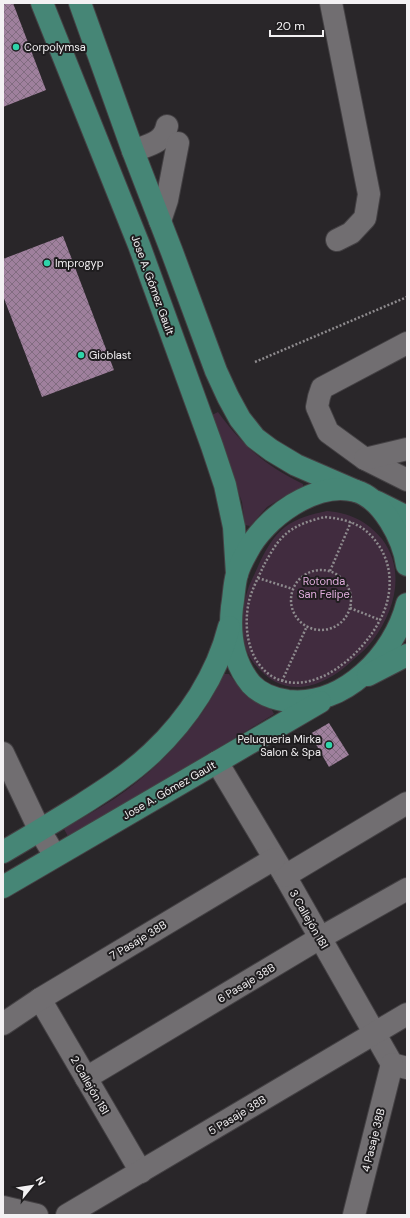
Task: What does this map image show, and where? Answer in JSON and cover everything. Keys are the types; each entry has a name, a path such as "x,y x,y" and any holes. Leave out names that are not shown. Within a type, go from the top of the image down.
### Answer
{"main road":[{"name":"Jose A. Gómez Gault","path":"42,3 139,245 225,485 234,527 237,574"},
{"path":"80,3 131,146 216,371 240,419 255,438 271,450 296,465 407,517"},
{"path":"102,152 131,146"},
{"path":"3,852 40,831 119,780 152,753 171,734 188,713 215,668 224,644 231,618 237,574 247,551 260,532 282,511 311,496 327,491 340,490 364,496 383,511 393,526 402,545 407,565"},
{"path":"356,681 374,663 387,646 400,624 407,604"},
{"path":"231,618 231,639 235,655 242,670 251,684 262,693 275,699 306,702 335,693 407,655"},
{"name":"Jose A. Gómez Gault","path":"3,887 335,693"}],"street":[{"path":"331,3 368,194 365,218 351,233 337,240"},
{"path":"131,146 161,140 166,134 172,135 167,200 160,221"},
{"path":"407,343 322,388 317,407 328,432 365,459 407,480"},
{"path":"365,459 407,449"},
{"path":"3,753 40,831 55,856"},
{"name":"3 Callejón 18I","path":"216,762 279,867 375,1033 400,1066"},
{"name":"7 Pasaje 38B","path":"3,1024 40,999 279,867 407,803"},
{"name":"6 Pasaje 38B","path":"86,1078 320,938 407,889"},
{"name":"2 Callejón 18I","path":"40,999 141,1172"},
{"name":"5 Pasaje 38B","path":"67,1215 407,1014"},
{"name":"4 Pasaje 38B","path":"354,1215 400,1066"},
{"path":"3,1207 37,1215"}],"path":[{"path":"255,362 407,298"},
{"path":"326,517 340,518 351,522 362,528 373,537 382,550 388,566 390,581 388,599 380,620 369,638 357,651 340,666 326,675 307,682 295,683 282,681 266,673 255,659 248,640 247,621 249,601 258,578 269,555 286,534 313,519 326,517"},
{"path":"330,571 351,522"},
{"path":"320,570 330,571 339,576 346,583 350,592 350,608 344,620 336,626 326,630 316,630 299,621 293,612 291,603 293,590 295,584 302,576 310,572 320,570"},
{"path":"258,578 293,590"},
{"path":"350,608 380,620"},
{"path":"282,681 307,626"}],"green space":[{"path":"218,412 246,445 256,454 277,470 303,484 303,488 285,496 267,507 250,526 245,525 242,502 210,416"},
{"name":"Rotonda San Felipe","path":"327,511 358,519 370,527 382,539 394,564 396,577 395,590 392,603 381,628 371,643 362,652 329,678 316,684 303,687 290,687 277,683 265,675 248,654 242,625 246,595 259,564 273,539 285,527 295,521 310,515"},
{"path":"223,674 229,674 238,686 253,700 272,710 274,714 70,840 64,829 127,790 153,769 176,746 209,703"}],"building":[{"name":"Corpolymsa","path":"3,3 13,3 46,90 3,107"},
{"path":"63,236 114,370 42,397 3,296 3,259"},
{"name":"Peluqueria Mirka Salon & Spa","path":"329,723 349,755 329,767 310,734"}],"place":[{"name":"Corpolymsa","path":"16,47"},
{"name":"Improgyp","path":"47,263"},
{"name":"Gioblast","path":"81,355"},
{"name":"Peluqueria Mirka Salon & Spa","path":"329,745"}]}
